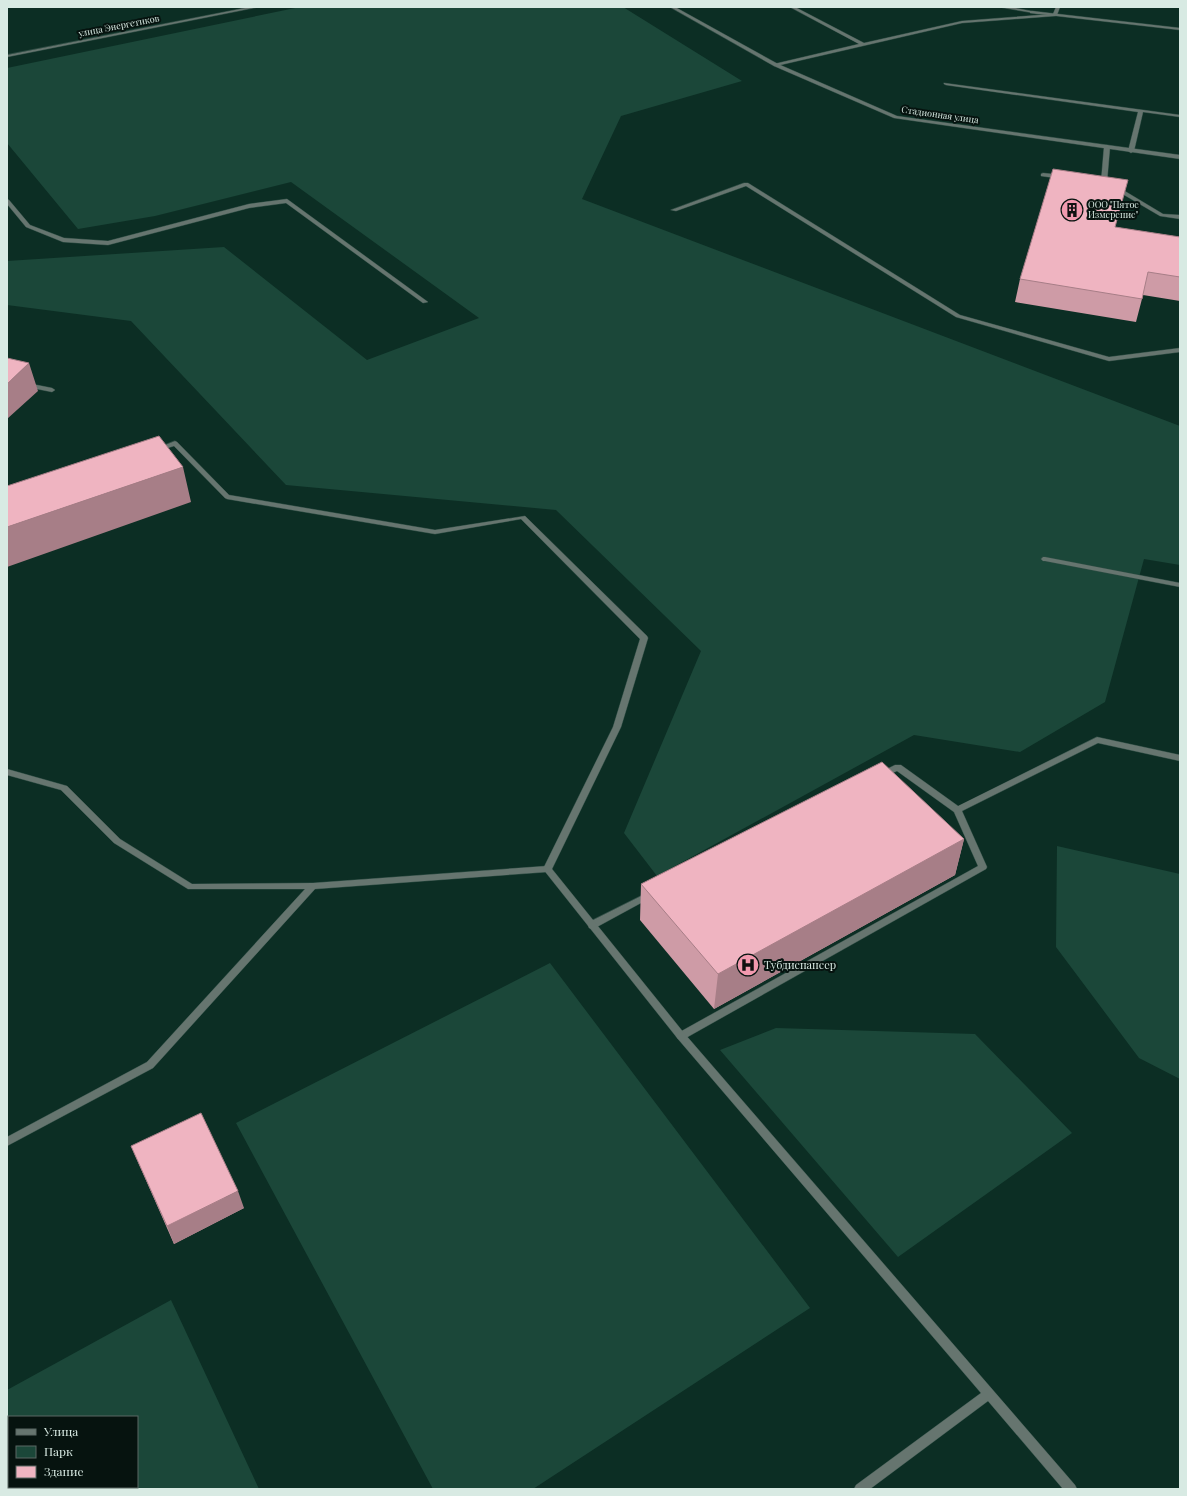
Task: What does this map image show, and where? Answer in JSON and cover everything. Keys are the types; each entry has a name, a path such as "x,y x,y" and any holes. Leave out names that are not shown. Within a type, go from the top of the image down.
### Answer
{"street":[{"name":"улица Энергетиков","path":"7,56 257,7"},
{"name":"Стадионная улица","path":"672,7 776,65 896,117 1180,157"},
{"path":"792,7 862,44"},
{"path":"1000,7 1055,15"},
{"path":"1055,15 1058,7"},
{"path":"1032,12 1180,29"},
{"path":"776,65 962,22 1055,15"},
{"path":"946,84 1180,116"},
{"path":"1131,151 1141,111"},
{"path":"1104,182 1107,147"},
{"path":"1043,175 1066,178"},
{"path":"1097,181 1104,182 1162,214 1180,217"},
{"path":"674,210 746,184 958,316 1109,359 1180,350"},
{"path":"7,200 28,226 63,240 108,243 249,206 287,201 425,302"},
{"path":"7,381 52,390"},
{"path":"146,453 175,443 227,497 435,532 523,517 644,638 617,727 547,869"},
{"path":"1045,559 1180,585"},
{"path":"956,810 1097,740 1180,758"},
{"path":"681,1036 983,867 956,810 898,767 877,778"},
{"path":"7,772 64,788 117,841 191,887 312,886 547,869"},
{"path":"547,869 681,1036 1071,1489"},
{"path":"7,1142 150,1065 312,886"},
{"path":"592,925 654,893"},
{"path":"860,1489 988,1394"}],"green space":[{"path":"300,7 623,7 742,81 621,116 582,199 1180,426 1180,565 1144,559 1105,702 1020,752 914,735 657,876 624,833 701,651 556,510 286,485 131,321 7,305 7,261 224,247 367,360 479,318 291,182 155,216 78,229 7,143 7,68"},
{"path":"1057,846 1180,874 1180,1079 1139,1058 1056,947"},
{"path":"550,963 810,1308 533,1489 433,1489 236,1123"},
{"path":"776,1028 975,1034 1072,1133 898,1257 720,1050"},
{"path":"171,1300 259,1489 7,1489 7,1390"}],"building":[{"path":"1053,169 1128,180 1115,227 1180,237 1180,277 1148,272 1142,299 1020,279"},
{"path":"7,358 29,363 7,384"},
{"path":"159,436 183,467 7,527 7,486"},
{"path":"882,762 964,839 718,974 641,884"},
{"path":"201,1113 238,1191 167,1226 131,1146"}],"place":[{"name":"ООО \"Пятое Измерение\"","path":"1072,210"},
{"name":"Тубдиспансер","path":"748,965"}]}
